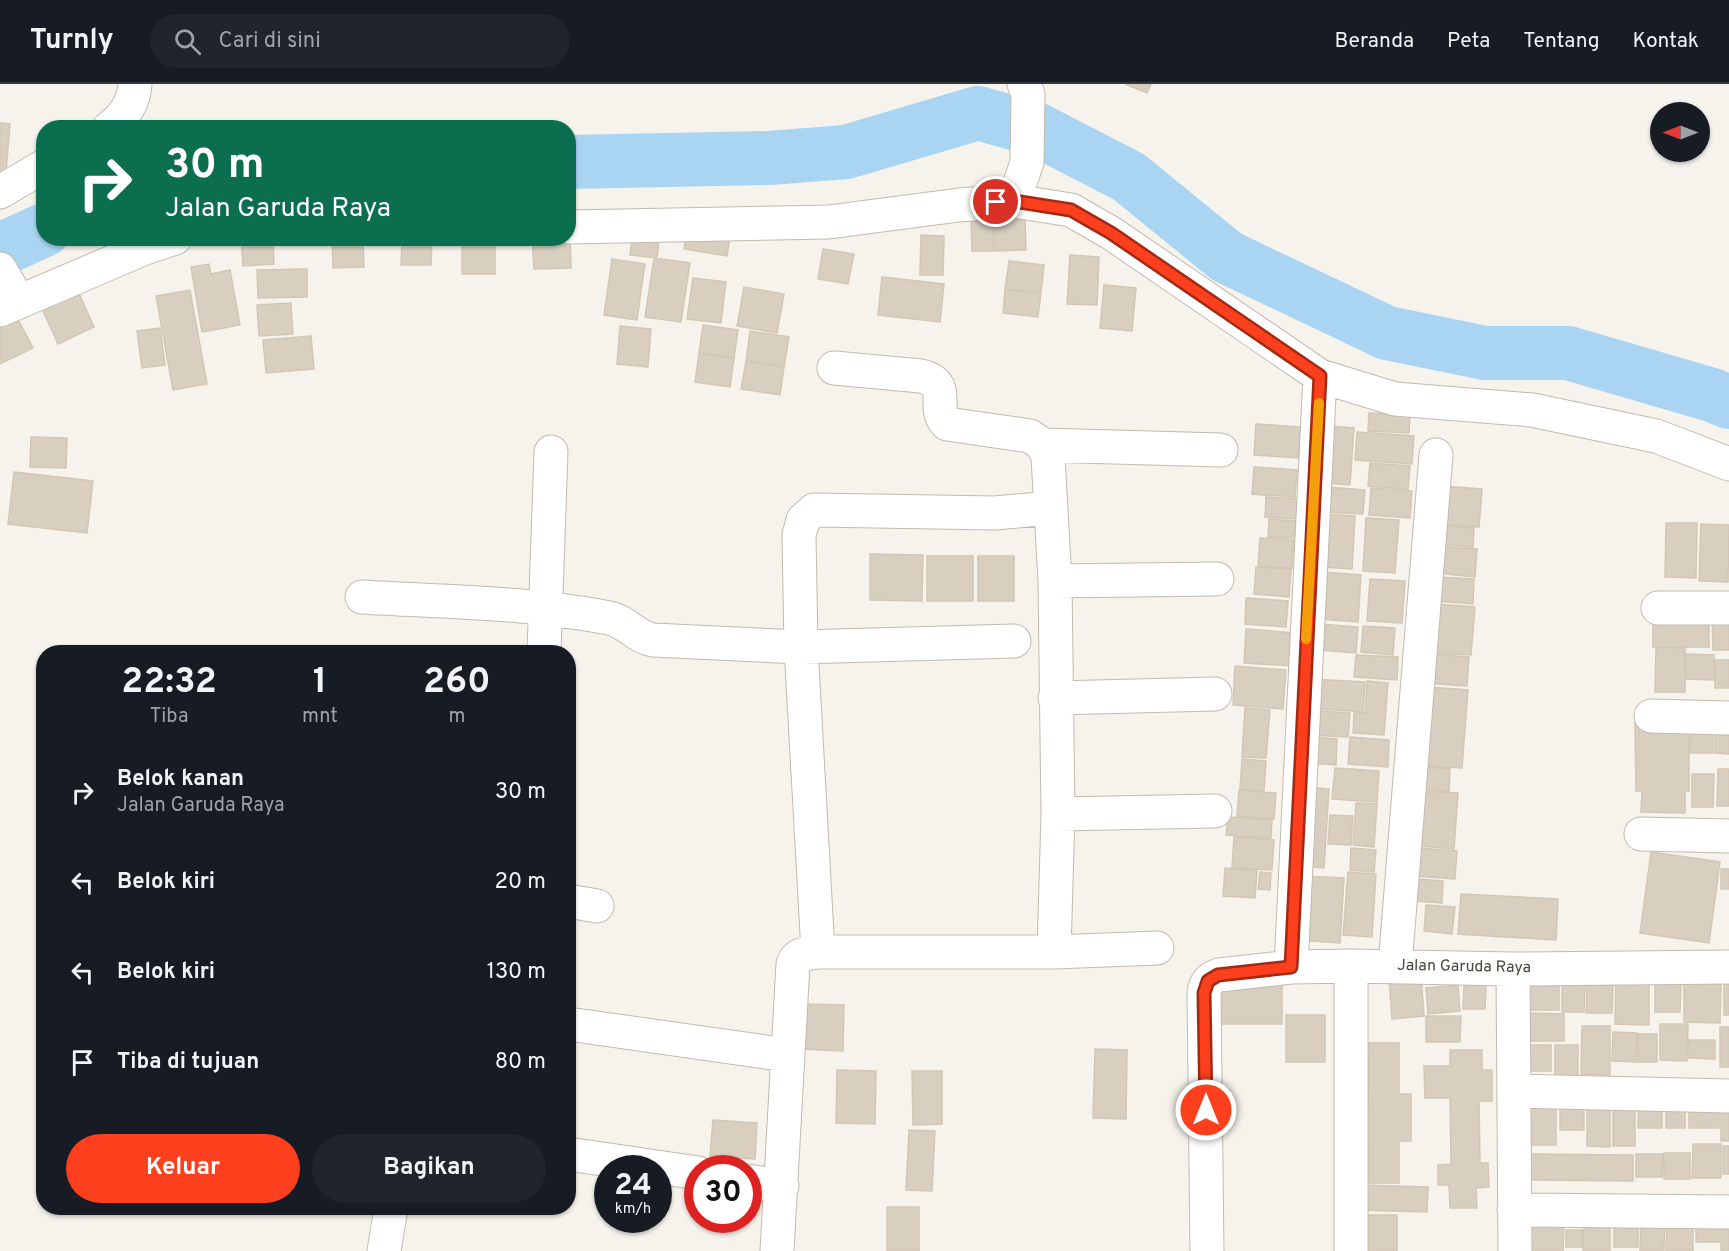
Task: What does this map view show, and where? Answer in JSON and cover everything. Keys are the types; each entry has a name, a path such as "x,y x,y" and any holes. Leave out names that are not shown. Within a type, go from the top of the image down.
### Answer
{"street":[{"path":"117,120 127,111 135,94 135,84"},
{"path":"1014,201 1027,162 1026,89"},
{"path":"0,192 36,171"},
{"path":"576,227 829,222 959,205 1014,201 1071,210 1111,233 1320,376 1395,399 1532,410 1656,436 1729,464"},
{"path":"6,290 151,246"},
{"path":"834,368 931,378 939,387 941,417 947,424 1018,433 1038,440 1043,445 1050,470 1055,580 1058,814 1054,952"},
{"path":"1291,967 1320,376"},
{"path":"1043,445 1221,450"},
{"path":"544,645 552,452"},
{"path":"1395,966 1436,455"},
{"path":"818,952 801,647 799,535 803,520 814,510 995,513 1050,508"},
{"path":"1055,580 1216,579"},
{"path":"362,597 547,608 617,620 643,638 653,640 801,647 1014,641"},
{"path":"1658,608 1729,608"},
{"path":"1055,698 1215,694"},
{"path":"1652,716 1729,718"},
{"path":"1058,814 1215,811"},
{"path":"1641,834 1729,836"},
{"path":"777,1251 787,1055 795,958 818,952 1054,952 1157,948"},
{"path":"1351,966 1351,1251"},
{"name":"Jalan Garuda Raya","path":"1207,1251 1205,987 1212,978 1218,975 1291,967 1395,966 1513,969 1729,967"},
{"path":"1513,969 1515,1251"},
{"path":"576,1025 787,1055"},
{"path":"1514,1091 1729,1096"},
{"path":"576,1155 684,1171"},
{"path":"762,1183 782,1186"},
{"path":"1514,1210 1729,1212"},
{"path":"384,1251 391,1215"}],"building":[{"path":"1125,84 1151,84 1147,93"},
{"path":"0,123 10,124 6,172 0,172"},
{"path":"971,220 993,220 994,251 972,251"},
{"path":"993,220 1025,220 1026,250 994,251"},
{"path":"633,228 660,231 657,258 630,255"},
{"path":"687,230 730,237 727,256 684,249"},
{"path":"921,235 944,236 943,275 920,275"},
{"path":"242,246 273,246 274,264 243,266"},
{"path":"332,246 363,246 364,267 333,268"},
{"path":"402,246 432,246 431,265 401,265"},
{"path":"462,246 495,246 495,274 462,274"},
{"path":"533,246 570,246 571,268 534,269"},
{"path":"823,249 854,254 848,284 818,279"},
{"path":"1070,255 1099,257 1097,305 1067,304"},
{"path":"654,258 690,263 681,322 645,317"},
{"path":"612,259 645,264 637,320 604,315"},
{"path":"1009,261 1044,265 1041,293 1005,289"},
{"path":"209,264 211,274 230,270 240,325 202,332 191,267"},
{"path":"307,269 307,297 258,298 257,270"},
{"path":"882,277 944,284 940,322 878,315"},
{"path":"693,278 726,282 721,323 687,319"},
{"path":"1104,285 1136,288 1132,331 1100,328"},
{"path":"744,287 784,294 777,333 737,326"},
{"path":"77,289 94,327 58,344 41,306"},
{"path":"1005,289 1041,293 1038,317 1003,313"},
{"path":"190,290 207,384 173,390 156,296"},
{"path":"291,303 293,334 259,336 257,305"},
{"path":"14,312 33,348 0,364 0,319"},
{"path":"703,325 738,330 734,358 699,353"},
{"path":"620,326 651,329 648,367 617,364"},
{"path":"160,328 165,365 142,368 137,331"},
{"path":"750,331 789,337 784,367 746,361"},
{"path":"311,336 314,369 266,373 263,340"},
{"path":"699,353 734,358 730,387 695,382"},
{"path":"746,361 784,367 780,395 741,389"},
{"path":"1369,413 1410,415 1409,433 1368,431"},
{"path":"1256,424 1300,427 1298,458 1254,455"},
{"path":"1329,426 1354,428 1350,485 1325,483"},
{"path":"1357,432 1414,436 1412,464 1355,460"},
{"path":"31,437 67,438 66,468 30,467"},
{"path":"1370,463 1410,466 1408,489 1368,486"},
{"path":"1254,467 1297,470 1295,497 1252,494"},
{"path":"14,472 93,481 87,533 8,524"},
{"path":"1441,486 1482,489 1479,527 1438,524"},
{"path":"1328,487 1365,490 1363,514 1326,512"},
{"path":"1371,488 1412,491 1410,518 1369,515"},
{"path":"1266,497 1299,499 1297,519 1265,517"},
{"path":"1324,514 1355,516 1352,569 1320,567"},
{"path":"1366,518 1399,520 1395,573 1363,571"},
{"path":"1269,519 1296,521 1295,538 1268,537"},
{"path":"1666,523 1697,523 1696,578 1665,577"},
{"path":"1701,524 1729,525 1728,582 1699,581"},
{"path":"1441,526 1474,528 1473,547 1439,545"},
{"path":"1260,538 1294,540 1292,568 1258,566"},
{"path":"1439,547 1477,549 1475,577 1437,573"},
{"path":"870,554 923,555 922,601 870,600"},
{"path":"927,556 973,556 973,601 927,601"},
{"path":"978,556 1014,556 1014,601 978,601"},
{"path":"1256,567 1291,569 1289,597 1254,594"},
{"path":"1323,572 1361,575 1358,622 1320,619"},
{"path":"1438,577 1474,579 1473,604 1437,601"},
{"path":"1370,579 1405,581 1402,623 1367,621"},
{"path":"1246,598 1288,601 1286,627 1245,624"},
{"path":"1437,604 1475,607 1471,655 1434,653"},
{"path":"1653,610 1709,610 1709,647 1653,647"},
{"path":"1712,612 1729,612 1729,650 1713,650"},
{"path":"1319,624 1358,627 1356,653 1318,650"},
{"path":"1363,626 1395,628 1393,655 1361,652"},
{"path":"1246,629 1296,633 1294,666 1244,663"},
{"path":"1656,647 1685,648 1685,692 1655,692"},
{"path":"1427,654 1469,657 1467,686 1425,683"},
{"path":"1686,654 1714,655 1714,680 1686,679"},
{"path":"1356,655 1398,657 1397,680 1354,677"},
{"path":"1715,660 1729,660 1729,688 1715,688"},
{"path":"1235,666 1286,670 1283,709 1233,705"},
{"path":"1311,679 1365,682 1363,712 1309,708"},
{"path":"1367,681 1388,683 1384,735 1353,733 1354,713 1365,713"},
{"path":"1429,687 1468,690 1462,768 1423,766"},
{"path":"1245,708 1270,710 1266,758 1242,757"},
{"path":"1309,710 1350,713 1348,737 1308,735"},
{"path":"1635,723 1689,723 1689,791 1685,791 1685,813 1641,812 1642,791 1636,791"},
{"path":"1691,726 1713,727 1713,753 1690,753"},
{"path":"1715,726 1729,727 1729,754 1715,753"},
{"path":"1312,737 1337,739 1336,765 1310,763"},
{"path":"1350,737 1389,740 1388,767 1348,764"},
{"path":"1242,759 1266,761 1264,791 1240,789"},
{"path":"1424,767 1450,769 1449,791 1422,789"},
{"path":"1335,768 1379,771 1377,802 1332,799"},
{"path":"1718,769 1729,769 1729,806 1717,806"},
{"path":"1692,774 1714,774 1713,807 1692,807"},
{"path":"1305,787 1329,789 1324,868 1300,866"},
{"path":"1239,790 1276,793 1274,819 1237,816"},
{"path":"1422,791 1458,793 1454,849 1419,846"},
{"path":"1356,803 1377,804 1374,847 1353,845"},
{"path":"1330,815 1353,816 1351,845 1328,844"},
{"path":"1228,817 1272,820 1271,838 1226,835"},
{"path":"1234,837 1274,840 1272,870 1232,868"},
{"path":"1351,848 1376,850 1374,872 1350,870"},
{"path":"1417,848 1457,851 1455,879 1415,876"},
{"path":"1651,852 1720,862 1709,943 1640,933"},
{"path":"1225,868 1257,871 1255,898 1223,896"},
{"path":"1721,869 1729,869 1729,889 1721,889"},
{"path":"1260,872 1271,873 1270,890 1258,889"},
{"path":"1348,872 1376,874 1372,937 1343,935"},
{"path":"1302,876 1344,878 1340,943 1297,940"},
{"path":"1403,878 1443,881 1442,903 1402,900"},
{"path":"1461,894 1558,899 1556,940 1458,934"},
{"path":"1426,905 1455,907 1452,934 1424,931"},
{"path":"1518,974 1559,975 1559,1010 1518,1010"},
{"path":"1421,975 1424,1016 1392,1019 1389,977"},
{"path":"1616,976 1649,976 1649,1025 1615,1024"},
{"path":"1724,978 1729,978 1729,1015 1724,1015"},
{"path":"1655,981 1681,981 1680,1012 1655,1012"},
{"path":"1212,983 1282,983 1282,1024 1212,1024"},
{"path":"1684,983 1721,983 1720,1023 1684,1022"},
{"path":"1464,984 1486,985 1485,1009 1463,1009"},
{"path":"1587,984 1613,985 1612,1013 1586,1013"},
{"path":"1458,985 1460,1011 1428,1014 1426,988"},
{"path":"1562,985 1585,985 1584,1012 1562,1012"},
{"path":"804,1004 844,1005 843,1051 802,1049"},
{"path":"1519,1013 1564,1014 1564,1041 1519,1041"},
{"path":"1286,1015 1325,1015 1325,1062 1286,1062"},
{"path":"1426,1016 1461,1016 1460,1042 1426,1042"},
{"path":"1660,1024 1688,1024 1687,1061 1660,1060"},
{"path":"1582,1026 1610,1026 1610,1075 1581,1074"},
{"path":"1720,1027 1729,1027 1729,1067 1720,1067"},
{"path":"1613,1032 1637,1033 1636,1062 1612,1061"},
{"path":"1638,1034 1657,1034 1657,1062 1638,1062"},
{"path":"1689,1040 1715,1040 1715,1059 1689,1058"},
{"path":"1369,1043 1399,1043 1399,1094 1411,1094 1411,1141 1399,1141 1399,1183 1368,1183 1368,1141 1356,1141 1356,1114 1368,1114"},
{"path":"1519,1045 1551,1045 1551,1071 1519,1071"},
{"path":"1555,1045 1578,1045 1578,1076 1555,1076"},
{"path":"1095,1049 1127,1050 1126,1119 1093,1118"},
{"path":"1450,1050 1482,1050 1482,1070 1492,1070 1492,1101 1479,1101 1480,1163 1488,1163 1489,1187 1476,1188 1477,1208 1450,1208 1449,1185 1438,1185 1438,1165 1451,1164 1450,1098 1425,1098 1424,1066 1450,1066"},
{"path":"837,1070 876,1071 875,1124 836,1123"},
{"path":"912,1071 942,1071 942,1124 913,1125"},
{"path":"1517,1097 1556,1097 1556,1145 1517,1145"},
{"path":"1639,1099 1662,1099 1662,1128 1638,1128"},
{"path":"1721,1099 1729,1099 1729,1141 1721,1141"},
{"path":"1560,1102 1584,1102 1584,1130 1560,1130"},
{"path":"1666,1104 1685,1105 1685,1128 1666,1128"},
{"path":"1587,1105 1610,1105 1610,1147 1587,1146"},
{"path":"1689,1106 1719,1107 1719,1128 1689,1128"},
{"path":"1613,1107 1635,1108 1635,1146 1613,1146"},
{"path":"713,1120 757,1123 755,1155 710,1155"},
{"path":"909,1130 935,1131 932,1191 906,1190"},
{"path":"1693,1144 1721,1144 1721,1178 1692,1178"},
{"path":"1723,1146 1729,1146 1729,1174 1723,1174"},
{"path":"1664,1153 1690,1153 1690,1179 1664,1179"},
{"path":"1530,1154 1633,1155 1633,1181 1530,1180"},
{"path":"1636,1154 1663,1154 1662,1177 1636,1177"},
{"path":"1359,1185 1428,1187 1427,1212 1358,1210"},
{"path":"887,1207 919,1207 919,1251 887,1251"},
{"path":"1356,1215 1397,1215 1397,1251 1366,1251"},
{"path":"1584,1215 1610,1215 1610,1251 1583,1251"},
{"path":"1641,1216 1665,1216 1664,1251 1640,1251"},
{"path":"1667,1216 1693,1216 1693,1251 1666,1251"},
{"path":"1721,1216 1729,1216 1729,1250 1721,1250"},
{"path":"1614,1220 1638,1221 1638,1247 1614,1247"},
{"path":"1696,1222 1719,1222 1719,1242 1696,1242"},
{"path":"1528,1226 1564,1226 1563,1251 1528,1251"},
{"path":"1566,1230 1582,1230 1582,1247 1566,1247"}],"waterway":[{"path":"576,162 769,158 846,152 978,113 1038,130 1129,177 1227,257 1387,333 1485,353 1568,353 1729,402"},
{"path":"0,250 36,234"}],"slow traffic":[{"path":"1306,639 1319,403"}],"route":[{"path":"996,202 1014,201 1071,210 1111,233 1320,376 1291,929 1291,967 1218,975 1208,981 1204,993 1206,1110"}]}
